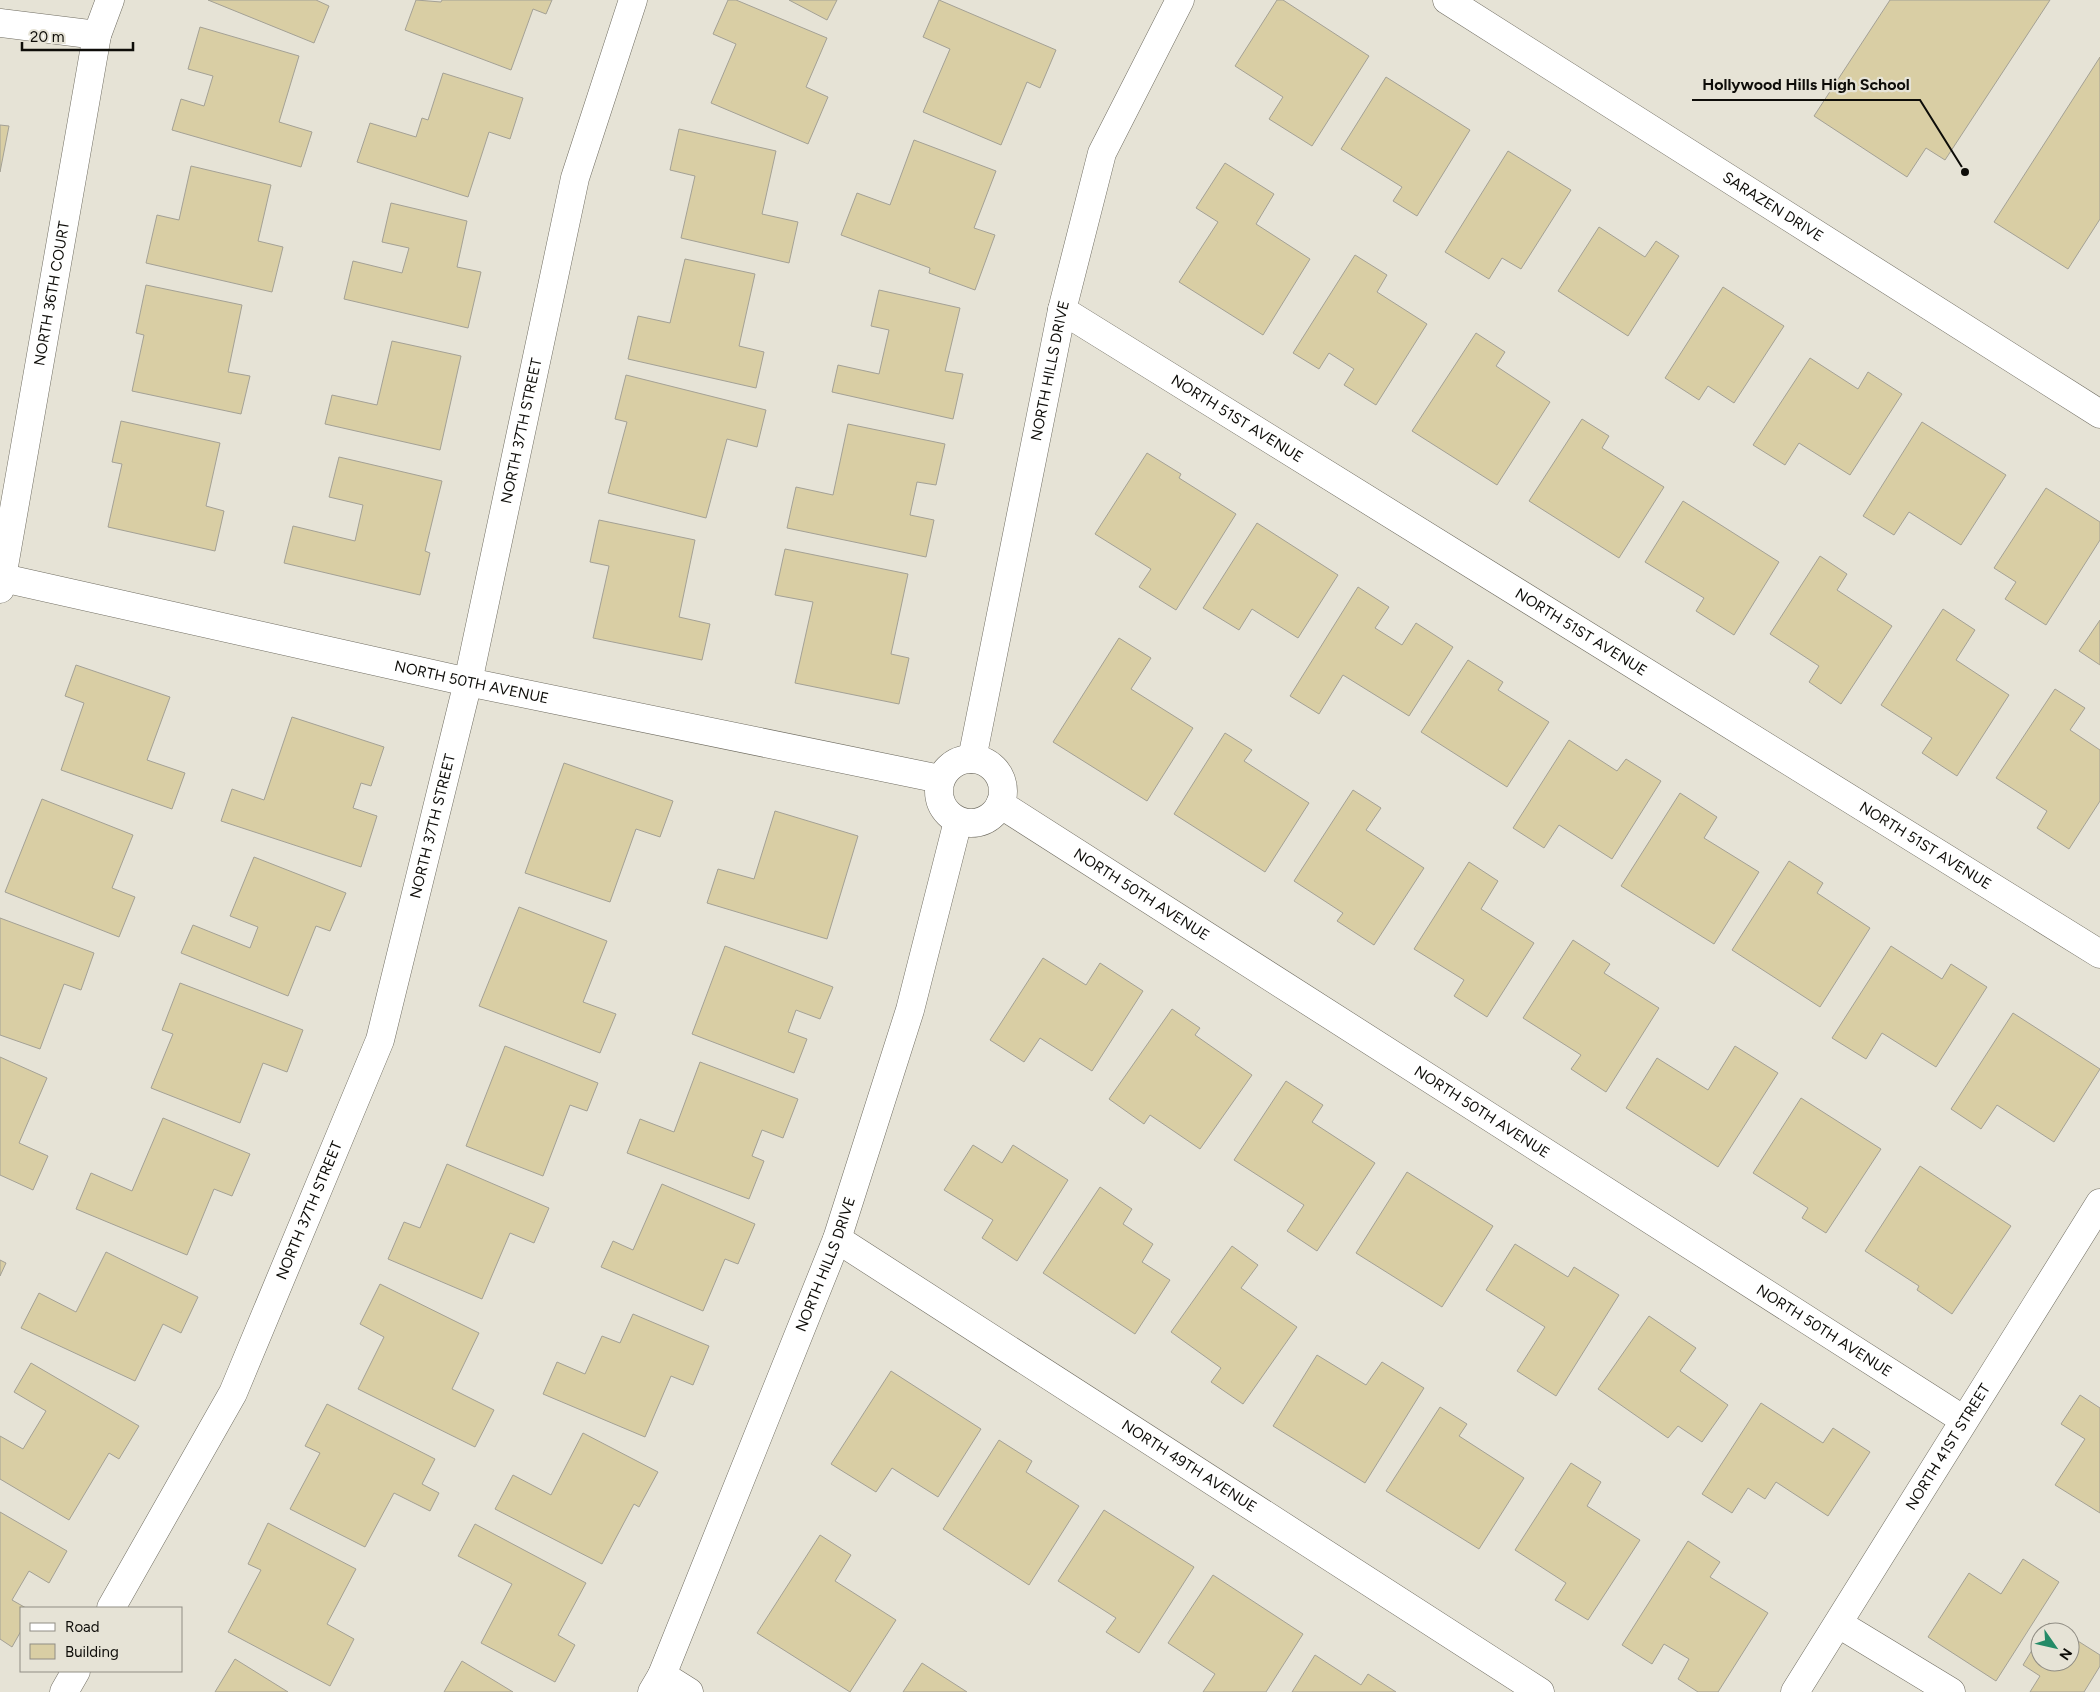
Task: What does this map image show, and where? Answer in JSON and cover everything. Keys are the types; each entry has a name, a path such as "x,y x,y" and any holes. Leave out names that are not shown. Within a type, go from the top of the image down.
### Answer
{"street":[{"name":"NORTH 36TH COURT","path":"2,584 97,35 110,0"},
{"name":"NORTH 37TH STREET","path":"112,1607 233,1393 380,1040 468,682 575,178 633,0"},
{"name":"NORTH HILLS DRIVE","path":"972,759 1062,310 1102,153 1180,0"},
{"name":"SARAZEN DRIVE","path":"1447,0 2100,414"},
{"path":"0,23 97,35"},
{"name":"NORTH 51ST AVENUE","path":"1062,310 2100,954"},
{"name":"NORTH 50TH AVENUE","path":"2,584 940,779"},
{"path":"972,759 991,766 998,774 1003,793 1000,804 995,812 978,823 958,821 949,816 939,799 940,779 953,764 972,759"},
{"name":"NORTH 50TH AVENUE","path":"1000,804 1964,1420"},
{"name":"NORTH HILLS DRIVE","path":"657,1684 838,1239 910,1010 958,821"},
{"name":"NORTH 41ST STREET","path":"1795,1692 2100,1203"},
{"name":"NORTH 49TH AVENUE","path":"838,1239 1540,1692"},
{"path":"1839,1624 1950,1692"},
{"path":"64,1692 75,1672"},
{"path":"657,1684 689,1692"}],"building":[{"path":"208,0 316,0 329,6 314,43"},
{"path":"416,0 441,2 442,0 552,0 546,14 533,9 511,70 405,30"},
{"path":"728,0 736,0 827,38 806,87 828,97 808,144 711,103 736,44 713,34"},
{"path":"789,0 837,0 827,20"},
{"path":"939,0 1056,50 1040,88 1027,82 1001,145 923,112 950,49 923,37"},
{"path":"1277,0 1283,0 1369,56 1312,146 1269,119 1283,97 1235,66"},
{"path":"1890,0 2050,0 1945,160 1926,148 1907,177 1814,116"},
{"path":"200,27 299,56 279,122 312,132 301,167 172,130 181,99 204,106 213,76 188,69"},
{"path":"2100,57 2100,219 2068,269 1994,222"},
{"path":"443,73 523,98 510,139 489,132 468,197 357,162 370,123 416,137 422,118 428,120"},
{"path":"1386,77 1470,130 1417,216 1393,201 1402,187 1341,149"},
{"path":"0,125 9,126 0,172"},
{"path":"679,129 776,151 762,214 798,222 789,263 681,238 695,176 670,170"},
{"path":"914,140 996,171 974,228 995,235 975,290 929,273 930,268 841,235 857,193 890,205"},
{"path":"1508,151 1571,190 1521,269 1502,258 1489,279 1445,252"},
{"path":"1225,163 1274,194 1256,224 1310,259 1263,335 1179,282 1218,222 1196,208"},
{"path":"191,166 271,185 258,241 283,247 272,292 146,263 157,215 179,220"},
{"path":"391,203 467,221 457,267 481,272 468,328 344,299 353,261 402,273 409,248 382,242"},
{"path":"1599,227 1645,257 1656,241 1679,256 1628,336 1558,291"},
{"path":"1355,255 1387,275 1377,292 1427,324 1376,405 1344,385 1354,369 1329,353 1319,369 1293,353"},
{"path":"685,259 755,274 739,346 764,352 756,388 628,359 638,316 670,323"},
{"path":"146,285 242,305 228,372 250,376 241,414 132,391 144,335 136,333"},
{"path":"1723,287 1784,326 1734,403 1708,386 1699,400 1665,378"},
{"path":"879,290 960,308 945,371 963,374 953,419 832,392 838,365 879,374 889,330 871,326"},
{"path":"1476,333 1505,352 1496,366 1550,402 1497,485 1412,431"},
{"path":"392,341 461,356 440,450 325,424 332,395 377,405"},
{"path":"1810,358 1858,389 1868,372 1902,394 1850,475 1799,443 1785,465 1753,445"},
{"path":"626,375 766,410 757,447 727,439 706,518 608,493 627,422 615,419"},
{"path":"1582,419 1609,436 1602,448 1664,487 1619,558 1529,501"},
{"path":"121,421 220,443 206,506 224,511 215,551 108,527 122,464 112,462"},
{"path":"1922,422 2006,475 1961,545 1909,512 1894,535 1863,516"},
{"path":"848,424 945,444 936,485 917,482 910,515 934,520 926,557 787,528 796,487 833,495"},
{"path":"1147,453 1181,474 1179,478 1236,514 1176,610 1139,587 1151,569 1095,534"},
{"path":"339,457 442,481 425,551 430,553 420,595 284,563 293,526 355,541 363,505 329,497"},
{"path":"2046,488 2100,522 2100,540 2046,625 2005,599 2016,582 1994,568"},
{"path":"1683,501 1779,562 1734,635 1696,611 1704,598 1645,562"},
{"path":"599,520 695,540 679,617 710,624 702,660 593,638 609,566 590,562"},
{"path":"1257,523 1338,575 1298,638 1252,609 1239,630 1203,608"},
{"path":"785,549 908,574 891,654 909,658 899,704 795,683 813,602 775,595"},
{"path":"1820,556 1847,574 1837,590 1892,626 1841,704 1809,682 1819,666 1770,634"},
{"path":"1358,587 1389,607 1375,628 1402,645 1416,623 1453,647 1409,716 1343,675 1319,714 1290,696"},
{"path":"1943,609 1975,630 1956,660 2009,695 1957,776 1922,753 1932,738 1881,705"},
{"path":"2100,620 2100,665 2079,651"},
{"path":"1119,638 1151,658 1131,689 1193,728 1147,801 1053,742"},
{"path":"1468,660 1503,682 1498,690 1549,722 1507,787 1421,732"},
{"path":"76,665 170,697 147,760 185,773 172,809 61,770 84,703 65,696"},
{"path":"2055,689 2085,708 2070,730 2100,750 2100,801 2069,849 2037,828 2047,811 1996,778"},
{"path":"292,717 384,747 371,786 361,783 353,808 377,816 361,867 221,821 232,789 264,800"},
{"path":"1225,733 1252,750 1244,761 1309,803 1265,872 1174,814"},
{"path":"1569,740 1617,771 1626,759 1661,781 1612,859 1559,825 1544,848 1513,828"},
{"path":"564,763 673,801 660,837 636,829 610,902 525,873"},
{"path":"1353,790 1381,808 1366,830 1424,868 1374,945 1337,921 1343,913 1294,881"},
{"path":"1680,793 1717,817 1704,838 1759,872 1714,944 1621,886"},
{"path":"42,799 133,835 112,888 135,897 119,937 5,892"},
{"path":"775,811 858,836 827,939 707,903 718,869 754,879"},
{"path":"254,857 346,893 330,931 316,926 288,996 181,953 193,925 250,948 258,927 230,916"},
{"path":"1789,861 1823,883 1817,893 1870,928 1820,1007 1732,950"},
{"path":"1469,862 1498,881 1481,909 1534,943 1487,1017 1454,996 1464,980 1414,949"},
{"path":"519,907 607,941 583,1002 616,1014 600,1053 479,1006"},
{"path":"0,918 94,953 81,990 64,984 40,1049 0,1035"},
{"path":"1573,940 1610,964 1604,973 1659,1008 1606,1092 1571,1069 1581,1055 1523,1018"},
{"path":"725,946 833,987 820,1019 796,1010 788,1032 807,1039 794,1073 692,1034"},
{"path":"1891,946 1942,979 1951,964 1987,987 1936,1067 1882,1033 1866,1059 1832,1038"},
{"path":"1043,958 1086,985 1100,963 1143,991 1092,1071 1040,1038 1024,1062 990,1040"},
{"path":"180,983 303,1030 287,1072 263,1063 240,1123 151,1088 173,1034 162,1030"},
{"path":"1172,1009 1200,1028 1195,1035 1252,1075 1200,1149 1150,1115 1144,1124 1109,1099"},
{"path":"2013,1013 2100,1069 2054,1142 1997,1105 1981,1129 1951,1109"},
{"path":"505,1046 598,1083 587,1111 570,1105 543,1176 466,1146"},
{"path":"1735,1046 1778,1073 1718,1167 1626,1108 1657,1058 1708,1090"},
{"path":"0,1057 47,1078 19,1143 48,1156 33,1190 0,1175"},
{"path":"700,1062 798,1099 783,1138 762,1130 752,1156 764,1161 749,1199 627,1153 640,1119 674,1132"},
{"path":"1286,1081 1323,1105 1312,1122 1375,1163 1317,1251 1287,1231 1304,1205 1234,1160"},
{"path":"1801,1098 1881,1149 1826,1233 1802,1218 1808,1208 1753,1173"},
{"path":"163,1118 250,1154 232,1196 214,1189 187,1255 76,1209 91,1173 132,1191"},
{"path":"973,1145 1002,1163 1013,1145 1068,1180 1017,1261 982,1238 993,1220 944,1190"},
{"path":"447,1164 549,1208 534,1243 510,1233 482,1299 388,1259 404,1222 420,1228"},
{"path":"1920,1166 2011,1226 1952,1314 1917,1290 1919,1286 1865,1251"},
{"path":"1407,1172 1493,1226 1442,1307 1356,1253"},
{"path":"662,1184 755,1224 738,1264 725,1259 703,1311 601,1267 613,1241 633,1250"},
{"path":"1100,1187 1132,1209 1123,1224 1153,1244 1142,1262 1170,1280 1135,1334 1043,1273"},
{"path":"1515,1244 1568,1277 1574,1267 1619,1295 1556,1396 1517,1371 1545,1327 1486,1290"},
{"path":"1232,1246 1258,1265 1241,1288 1297,1327 1243,1404 1211,1382 1221,1368 1171,1332"},
{"path":"106,1252 198,1297 181,1333 163,1324 135,1381 21,1328 39,1293 76,1312"},
{"path":"0,1260 6,1263 0,1276"},
{"path":"380,1284 479,1333 452,1389 494,1410 475,1447 358,1389 384,1337 360,1324"},
{"path":"633,1314 709,1346 693,1385 671,1376 645,1437 543,1394 557,1362 585,1374 602,1336 620,1343"},
{"path":"1649,1316 1696,1348 1680,1371 1728,1405 1702,1442 1678,1426 1668,1438 1598,1389"},
{"path":"1317,1355 1366,1385 1382,1362 1424,1388 1365,1483 1273,1426"},
{"path":"31,1363 139,1426 119,1459 109,1453 69,1520 0,1479 0,1436 23,1449 46,1411 14,1392"},
{"path":"891,1371 981,1429 938,1497 892,1468 876,1492 831,1464"},
{"path":"2080,1395 2100,1408 2100,1513 2055,1485 2085,1439 2061,1424"},
{"path":"1761,1403 1823,1443 1833,1428 1870,1452 1828,1516 1776,1482 1765,1499 1748,1488 1732,1513 1702,1494"},
{"path":"327,1404 435,1459 422,1484 439,1493 430,1511 394,1493 365,1547 290,1509 320,1453 305,1446"},
{"path":"1440,1407 1467,1424 1459,1436 1524,1478 1479,1549 1386,1491"},
{"path":"583,1433 658,1472 639,1507 634,1504 602,1564 495,1509 513,1475 551,1495"},
{"path":"999,1440 1032,1461 1026,1472 1079,1506 1029,1585 943,1529"},
{"path":"1571,1463 1601,1482 1587,1506 1640,1540 1588,1620 1555,1600 1566,1583 1515,1550"},
{"path":"1104,1510 1194,1567 1139,1653 1106,1632 1116,1618 1058,1581"},
{"path":"0,1512 67,1551 49,1583 29,1571 12,1600 24,1607 20,1607 20,1633 12,1647 0,1639"},
{"path":"268,1523 356,1569 327,1624 354,1639 330,1686 228,1632 261,1570 248,1564"},
{"path":"475,1524 586,1583 558,1635 575,1645 555,1682 481,1643 512,1584 458,1556"},
{"path":"820,1535 851,1555 835,1581 896,1620 850,1692 757,1633"},
{"path":"1688,1541 1720,1562 1710,1577 1768,1613 1718,1692 1698,1692 1678,1679 1689,1659 1664,1644 1652,1664 1622,1645"},
{"path":"2023,1559 2059,1582 2034,1622 2030,1622 2030,1628 1996,1681 1928,1637 1969,1573 2001,1594"},
{"path":"1213,1575 1303,1634 1266,1692 1203,1692 1215,1674 1168,1643"},
{"path":"2080,1642 2100,1655 2100,1666 2084,1692 2030,1692 2040,1676 2034,1672 2080,1672"},
{"path":"2030,1653 2030,1670 2023,1665"},
{"path":"1315,1655 1361,1685 1368,1674 1396,1692 1292,1692"},
{"path":"235,1659 288,1692 215,1692"},
{"path":"462,1661 513,1692 444,1692"},
{"path":"922,1663 967,1692 903,1692"}],"place":[{"name":"Hollywood Hills High School","path":"1965,172"}]}
